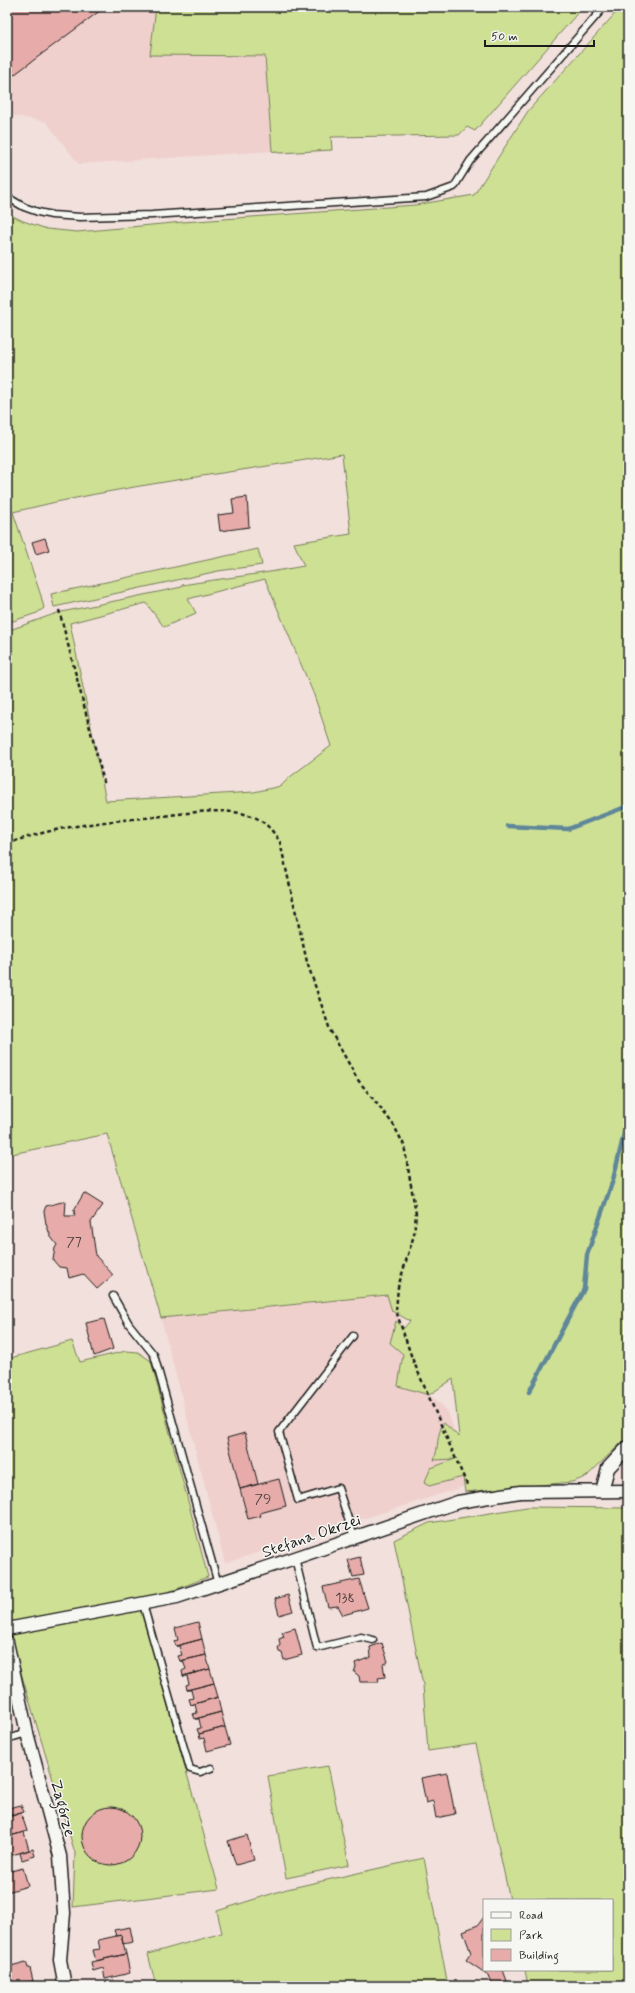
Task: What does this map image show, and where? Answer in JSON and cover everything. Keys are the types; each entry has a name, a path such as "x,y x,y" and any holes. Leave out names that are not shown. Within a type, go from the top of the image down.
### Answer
{"street":[{"path":"602,1491 608,1468 628,1447"},
{"name":"Stefana Okrzei","path":"7,1629 177,1597 458,1502 520,1492 628,1491"},
{"name":"Zagórze","path":"7,1642 28,1733 60,1856 64,1913 60,1960 64,1986"}],"lane":[{"path":"7,197 38,212 60,216 80,217 152,215 426,197 454,187 470,161 604,7"},
{"path":"113,1296 129,1324 154,1355 218,1584"},
{"path":"353,1336 279,1432 298,1500 338,1488 354,1537"},
{"path":"295,1558 317,1648 361,1637 373,1640"},
{"path":"143,1604 190,1769 200,1772 211,1768"},
{"path":"7,1739 28,1733"}],"path":[{"path":"59,610 105,786"},
{"path":"7,844 72,826 204,812 236,812 253,817 271,828 280,842 307,962 330,1030 358,1080 393,1124 404,1145 416,1214 414,1235 398,1287 396,1311 412,1358 474,1499"}],"shaded area":[{"path":"7,7 156,7 150,55 265,56 272,151 79,164 46,122 10,115 7,117"},
{"path":"392,1295 421,1390 439,1402 448,1412 472,1484 225,1563 161,1318"}],"green space":[{"path":"156,7 582,8 475,131 467,127 459,135 331,137 332,150 280,153 272,151 265,56 150,55"},
{"path":"621,7 628,7 628,1439 620,1444 586,1477 572,1482 465,1492 463,1477 429,1486 424,1483 431,1468 455,1459 434,1460 441,1427 444,1423 459,1437 453,1379 429,1395 398,1386 403,1354 390,1343 396,1321 404,1328 410,1321 392,1311 387,1295 161,1318 107,1134 7,1155 7,631 57,613 182,587 182,585 304,566 294,543 351,534 342,454 94,494 13,512 44,608 37,613 7,623 7,213 23,221 47,229 77,232 183,222 415,205 474,195 528,111","holes":["265,579 314,695 331,746 290,777 281,786 254,792 106,801 70,623 146,603 164,627 196,613 188,599"]},
{"path":"258,549 262,565 218,571 54,607 51,594"},
{"path":"72,1341 80,1362 126,1351 138,1352 151,1361 208,1577 132,1606 7,1629 7,1359"},
{"path":"527,1507 628,1508 628,1986 528,1986 525,1971 613,1971 613,1899 510,1899 476,1744 428,1751 423,1685 394,1540 429,1523"},
{"path":"141,1609 219,1889 73,1907 75,1853 9,1633"},
{"path":"328,1766 349,1865 286,1878 268,1776"},
{"path":"424,1858 448,1986 240,1986 238,1979 214,1986 156,1986 148,1954 222,1933 217,1911 287,1889"}],"building":[{"path":"7,7 105,7 7,80"},
{"path":"247,497 249,527 220,531 218,515 234,513 232,499"},
{"path":"45,538 49,550 36,554 32,542"},
{"path":"84,1193 103,1205 91,1222 96,1256 113,1275 97,1289 83,1274 69,1278 67,1268 59,1267 53,1260 57,1245 51,1237 46,1224 44,1211 46,1206 66,1201 65,1216 75,1216 74,1210"},
{"path":"104,1319 113,1349 94,1356 86,1323"},
{"path":"245,1433 258,1484 240,1489 227,1438"},
{"path":"279,1479 286,1506 260,1513 261,1516 248,1519 240,1489"},
{"path":"360,1557 364,1575 353,1577 348,1560"},
{"path":"359,1579 368,1608 343,1615 338,1606 328,1607 323,1587"},
{"path":"288,1595 293,1611 279,1615 275,1599"},
{"path":"198,1622 202,1639 176,1646 174,1641 178,1640 175,1628"},
{"path":"295,1628 302,1655 284,1660 282,1653 279,1652 278,1648 280,1645 279,1639 284,1637 282,1632"},
{"path":"202,1639 206,1655 180,1661 178,1656 182,1655 179,1646 176,1646"},
{"path":"382,1643 388,1662 383,1664 385,1677 378,1678 379,1682 360,1682 359,1676 354,1672 356,1667 355,1663 371,1657 370,1647"},
{"path":"206,1655 210,1669 183,1676 182,1671 186,1669 183,1661 180,1661"},
{"path":"210,1669 214,1683 187,1690 186,1685 189,1684 187,1676 183,1676"},
{"path":"214,1683 218,1697 191,1705 189,1699 193,1698 191,1690 187,1690"},
{"path":"218,1697 221,1712 195,1719 193,1714 197,1713 195,1704 191,1705"},
{"path":"221,1712 225,1727 199,1734 197,1729 201,1728 199,1719 195,1719"},
{"path":"225,1727 230,1745 207,1751 204,1738 200,1739 199,1734"},
{"path":"447,1773 455,1814 436,1818 433,1801 426,1803 421,1778"},
{"path":"21,1805 24,1812 12,1816 9,1808"},
{"path":"105,1807 117,1807 132,1815 140,1830 140,1842 132,1857 117,1865 105,1865 90,1857 82,1842 82,1830 90,1815"},
{"path":"21,1813 27,1831 7,1837 7,1817"},
{"path":"24,1832 29,1850 9,1856 7,1837"},
{"path":"247,1835 254,1860 236,1865 228,1841"},
{"path":"33,1849 35,1856 22,1860 20,1853"},
{"path":"23,1868 28,1886 7,1892 7,1872"},
{"path":"483,1918 483,1971 503,1971 507,1981 492,1986 488,1975 466,1960 471,1953 463,1931 478,1925"},
{"path":"130,1927 133,1942 123,1944 121,1935 116,1936 114,1930"},
{"path":"121,1935 126,1954 96,1961 93,1950 100,1949 98,1940"},
{"path":"126,1954 130,1973 105,1979 103,1968 93,1971 91,1962"},
{"path":"26,1962 28,1968 30,1968 33,1981 16,1986 7,1986 7,1967"},
{"path":"33,1981 34,1986 16,1986"}],"waterway":[{"path":"507,826 568,829 628,806"},
{"path":"529,1392 584,1289 587,1255 613,1180 628,1117"}]}
